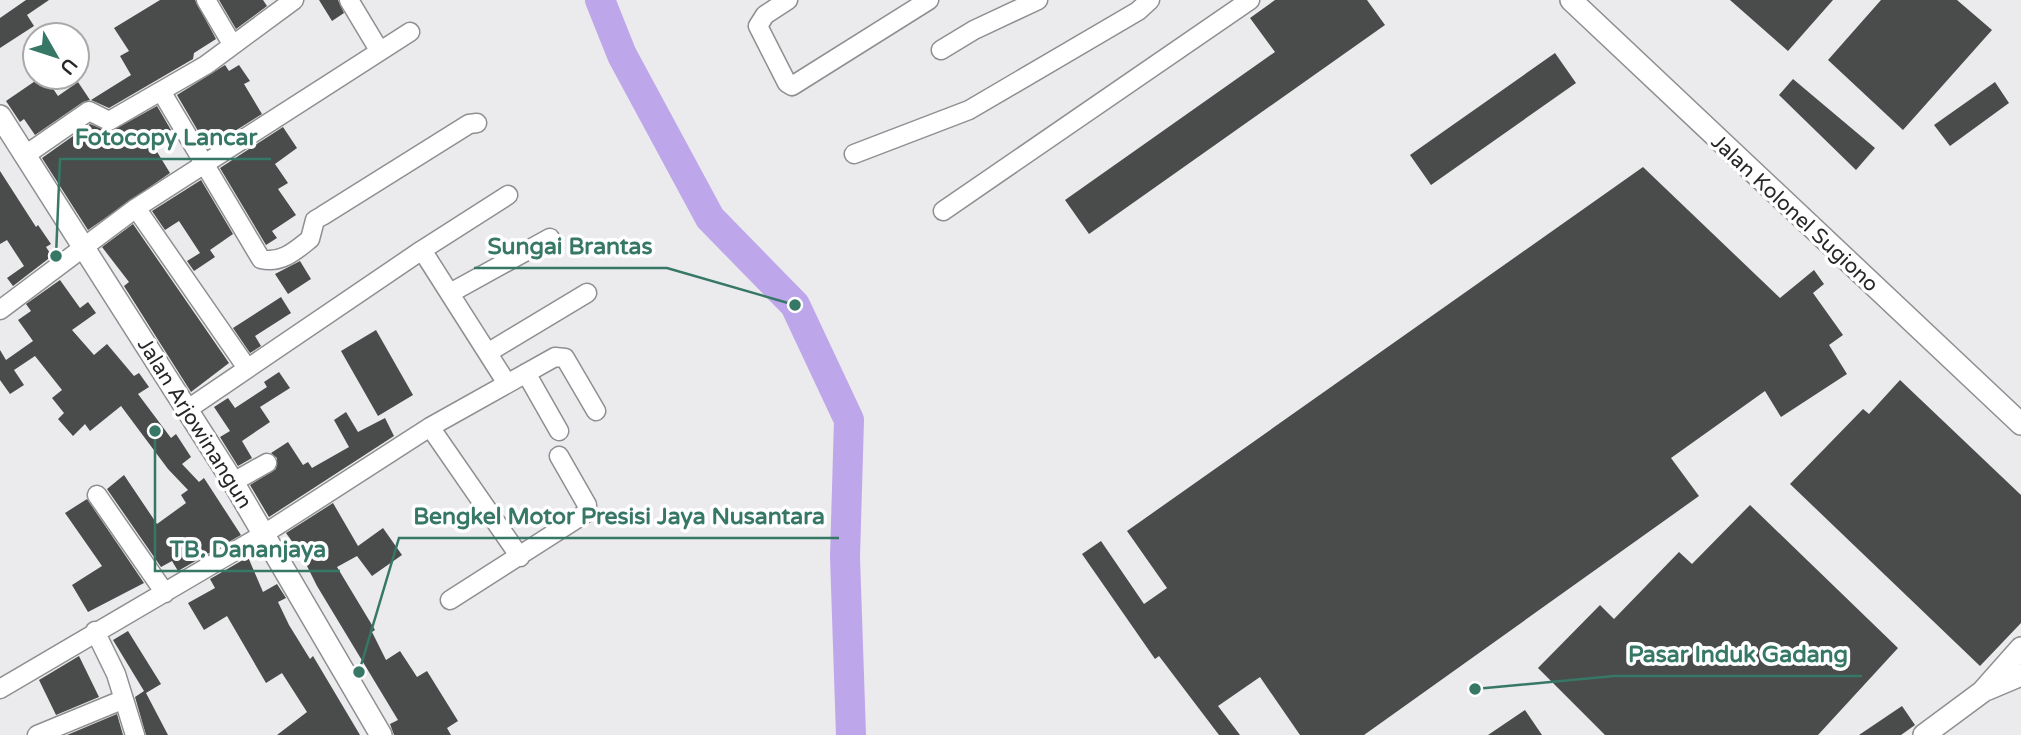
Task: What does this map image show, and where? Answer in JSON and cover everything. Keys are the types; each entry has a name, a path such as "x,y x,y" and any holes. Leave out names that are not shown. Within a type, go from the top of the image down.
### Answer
{"main road":[{"name":"Jalan Kolonel Sugiono","path":"1571,0 2021,424"},
{"name":"Jalan Arjowinangun","path":"1,118 188,409 382,735"},
{"path":"1982,692 2021,648"},
{"path":"1924,735 1982,692 2021,674"}],"street":[{"path":"206,0 232,44"},
{"path":"24,156 89,111 109,121 161,91 205,65 294,0"},
{"path":"349,0 379,50"},
{"path":"788,0 765,15 758,26 787,83 792,86 929,0"},
{"path":"941,50 974,30 1038,0"},
{"path":"854,154 969,110 1138,11 1150,0"},
{"path":"943,211 1250,0"},
{"path":"0,310 136,208 410,32"},
{"path":"161,91 261,258 270,261 279,260 310,239 315,220 469,124 477,123"},
{"path":"188,409 422,250 509,195"},
{"path":"136,208 247,368"},
{"path":"452,292 550,238"},
{"path":"422,250 452,292 506,382"},
{"path":"489,352 587,293"},
{"path":"0,689 264,534 430,427 506,382 555,357 565,358 596,411"},
{"path":"526,373 559,431"},
{"path":"430,427 520,557"},
{"path":"450,600 587,511 559,456"},
{"path":"233,482 267,463"},
{"path":"97,495 165,593"},
{"path":"95,631 116,674 135,735"},
{"path":"37,735 122,700"}],"building":[{"path":"26,0 49,0 27,15 31,21 21,21 21,34 0,48 0,18"},
{"path":"160,0 195,0 216,39 194,53 193,59 109,108 91,100 131,75 120,56 129,51 114,28"},
{"path":"219,0 263,0 267,6 236,29"},
{"path":"319,0 338,0 344,13 332,21"},
{"path":"1275,0 1367,0 1385,25 1089,234 1065,200 1275,52 1250,18"},
{"path":"1730,0 1833,0 1788,51"},
{"path":"1881,0 1957,0 1992,30 1903,130 1828,60"},
{"path":"1555,53 1576,83 1431,185 1410,155"},
{"path":"225,65 229,71 239,65 250,81 244,84 262,114 208,148 177,95"},
{"path":"1793,79 1875,148 1856,170 1779,95"},
{"path":"1995,82 2009,103 1950,146 1934,125"},
{"path":"21,91 55,91 58,96 65,91 84,91 90,100 35,135 24,119 20,122 6,101"},
{"path":"157,106 171,130 151,142 170,173 88,230 42,158 90,124 110,132"},
{"path":"283,127 297,148 275,164 288,183 278,189 296,215 272,231 277,238 266,245 220,168"},
{"path":"1643,167 1780,298 1814,270 1824,284 1813,293 1843,335 1829,345 1847,374 1781,417 1765,391 1671,458 1699,496 1364,735 1300,735 1260,677 1218,706 1240,735 1219,735 1159,656 1155,659 1082,554 1101,541 1144,604 1167,588 1127,531"},
{"path":"0,171 36,227 38,225 51,244 46,247 52,256 13,286 7,278 24,266 7,240 0,244"},
{"path":"201,180 233,234 210,250 215,257 194,271 187,261 200,253 179,221 165,230 152,211"},
{"path":"133,224 229,363 191,392 124,286 129,282 102,247"},
{"path":"300,261 311,279 288,294 275,274"},
{"path":"60,280 80,308 88,302 96,313 72,330 94,355 107,344 134,376 139,373 149,387 138,394 171,438 176,434 191,457 182,464 199,482 204,478 241,535 178,571 172,561 161,567 107,489 124,475 157,524 186,503 181,495 188,490 168,469 121,406 90,431 85,424 73,436 58,419 64,413 52,398 62,390 35,356 14,370 24,385 10,394 0,380 0,350 6,360 33,341 18,320 31,311 26,304"},
{"path":"281,297 291,313 255,336 261,346 250,353 233,328"},
{"path":"376,330 413,395 378,416 341,351"},
{"path":"279,372 290,388 260,407 270,422 242,441 252,458 238,466 220,437 230,431 214,407 228,398 235,408 267,387 264,382"},
{"path":"1900,380 2021,495 2021,623 1980,666 1790,484 1863,409 1869,414"},
{"path":"346,412 358,432 385,418 394,436 269,517 250,485 276,469 277,458 271,453 288,442 303,465 308,462 312,468 349,447 334,420"},
{"path":"87,499 144,583 88,612 72,585 102,566 65,513"},
{"path":"333,503 358,546 383,528 402,555 372,576 357,556 337,567 375,630 372,632 386,660 400,651 417,677 427,671 458,721 447,728 451,735 394,735 390,724 398,720 286,533"},
{"path":"1750,505 1898,648 1818,735 1605,735 1538,668 1600,605 1614,619 1679,552 1692,564"},
{"path":"248,557 263,592 277,584 286,598 278,602 289,625 310,659 313,656 360,735 277,735 307,712 282,673 266,683 227,616 204,630 188,603 215,588 210,579"},
{"path":"128,631 161,684 146,693 168,735 146,735 135,697 144,691 113,640"},
{"path":"79,656 99,697 56,715 39,680"},
{"path":"1902,706 1915,725 1901,735 1859,735"},
{"path":"1525,710 1542,735 1488,735"},
{"path":"117,714 123,735 67,735"}],"waterway":[{"path":"600,0 622,55 710,218 795,305 849,420 845,557 851,735"}],"place":[{"name":"Fotocopy Lancar","path":"56,256"},
{"name":"Sungai Brantas","path":"795,305"},
{"name":"TB. Dananjaya","path":"155,431"},
{"name":"Bengkel Motor Presisi Jaya Nusantara","path":"359,672"},
{"name":"Pasar Induk Gadang","path":"1475,689"}]}
